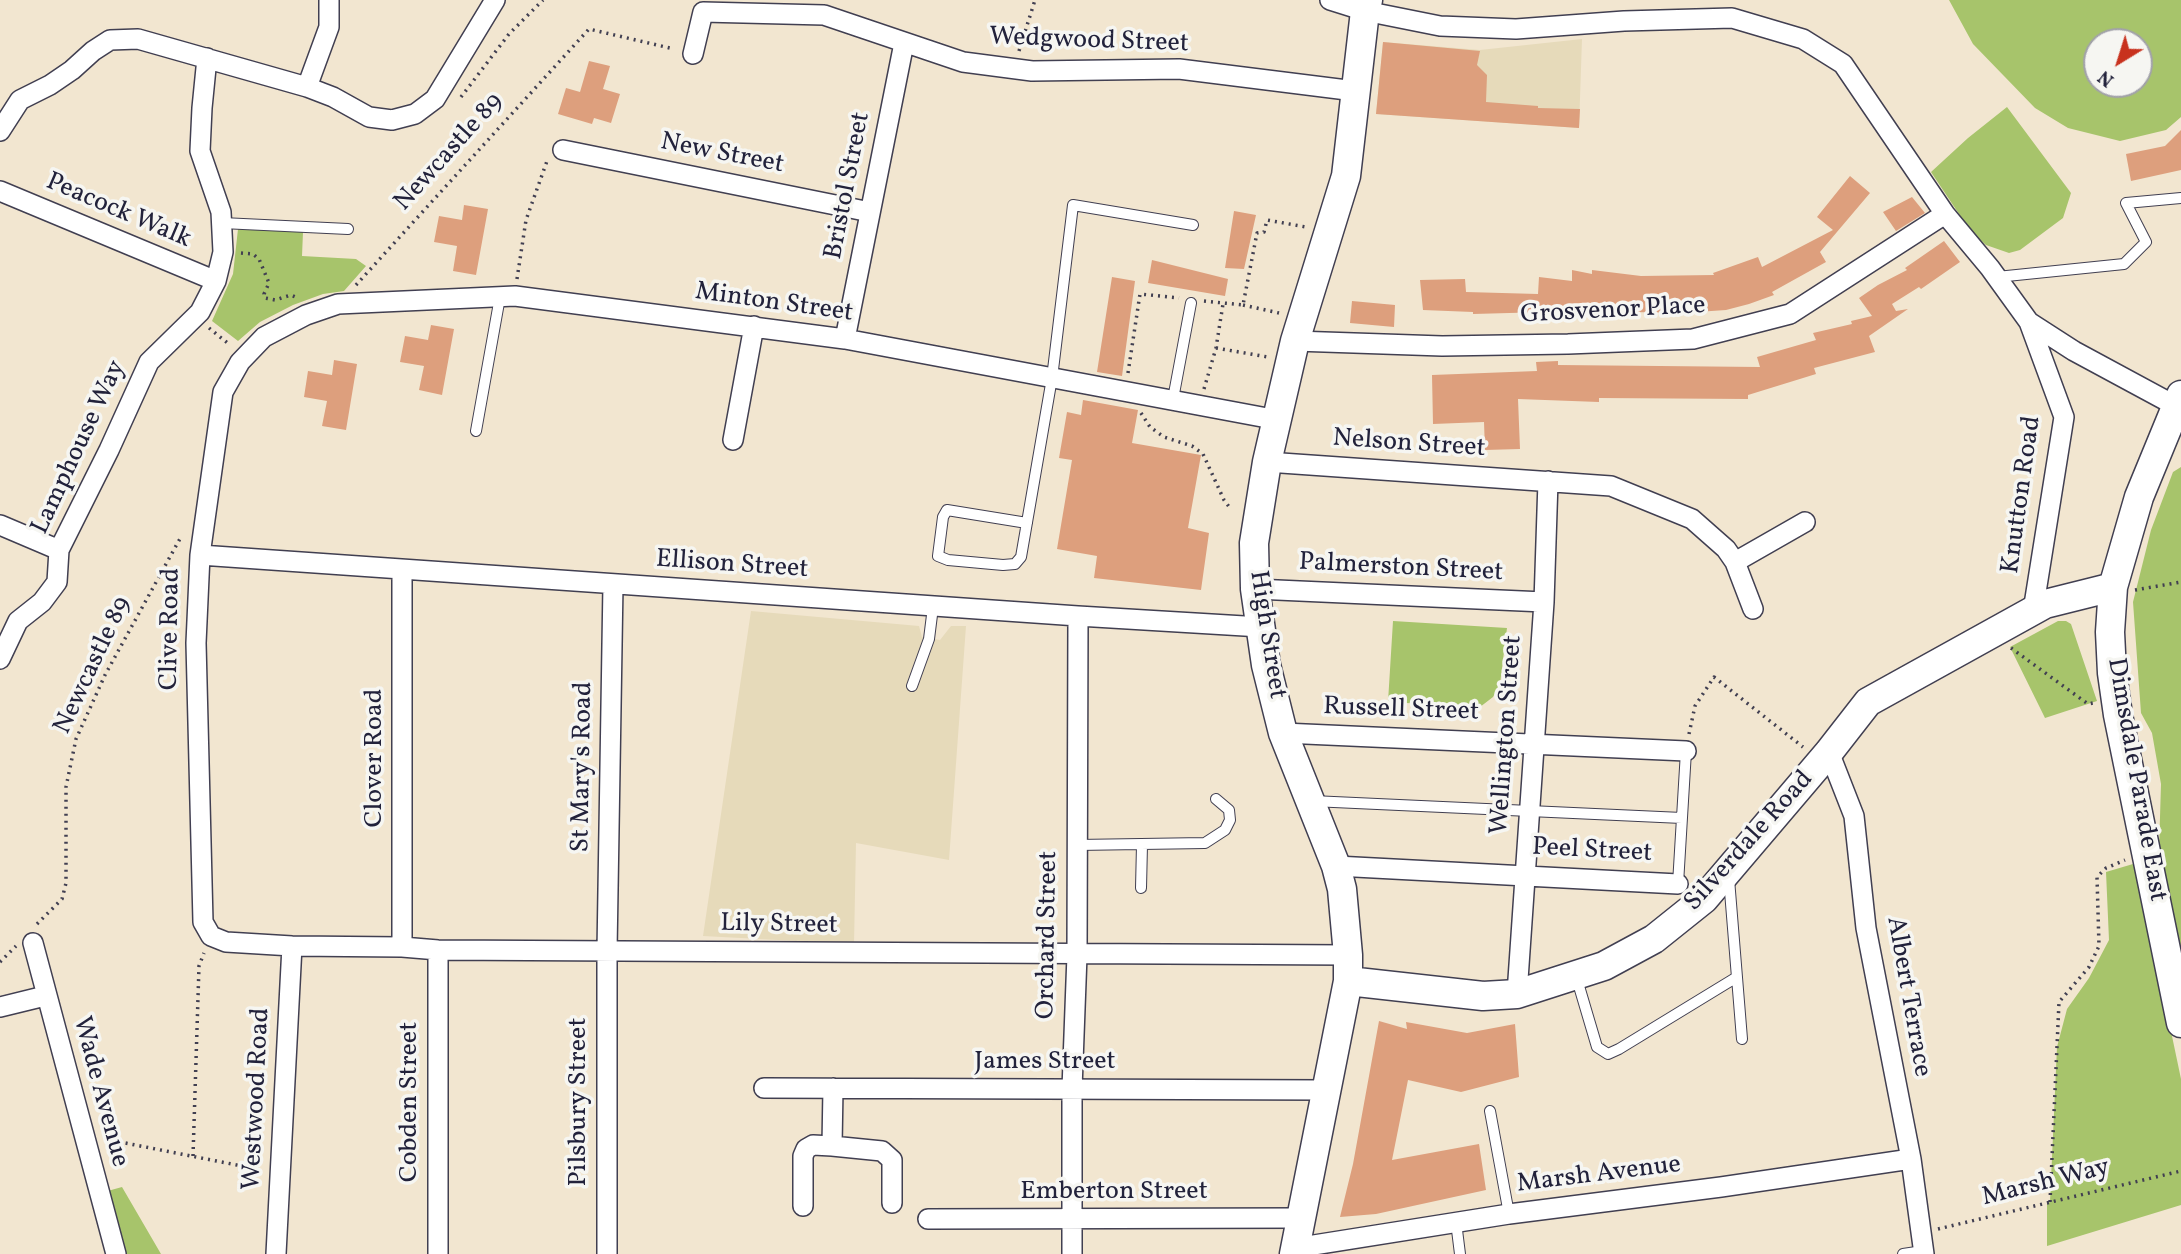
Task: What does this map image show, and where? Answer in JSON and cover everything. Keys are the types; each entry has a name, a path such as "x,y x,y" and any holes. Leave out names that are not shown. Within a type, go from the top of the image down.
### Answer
{"main road":[{"name":"High Street","path":"1294,1251 1348,968 1342,889 1336,866 1283,733 1266,665 1255,589 1254,543 1267,462 1295,341 1346,176 1366,6"},
{"name":"Dimsdale Parade East","path":"2173,408 2139,497 2112,591 2110,632 2116,699 2181,1023"},
{"name":"Silverdale Road","path":"1348,968 1483,996 1517,994 1604,966 1654,939 1704,900 1868,702 2045,604 2112,591"}],"street":[{"path":"307,87 329,27 329,0"},
{"path":"0,131 20,100 50,85 110,40 138,39 307,87 333,97 369,117 392,120 415,114 435,99 495,0"},
{"path":"1330,0 1366,6 1440,26 1516,29 1624,21 1732,18 1803,39 1843,64 1945,214"},
{"name":"Wedgwood Street","path":"693,54 703,12 824,15 963,62 1032,71 1179,69 1355,92"},
{"name":"Bristol Street","path":"845,339 904,43"},
{"name":"Lamphouse Way","path":"0,659 18,621 42,602 57,582 59,550 149,362 195,317 216,281 223,251 221,212 200,151 207,58"},
{"name":"New Street","path":"563,150 870,212"},
{"name":"Peacock Walk","path":"0,191 216,281"},
{"name":"Knutton Road","path":"1945,214 2029,322 2064,416 2033,611"},
{"name":"Grosvenor Place","path":"1295,341 1442,346 1693,339 1790,314 1945,214"},
{"name":"Minton Street","path":"264,337 338,304 507,296 845,339 1278,420"},
{"path":"2029,322 2173,408"},
{"path":"733,440 754,326"},
{"name":"Clive Road","path":"211,936 203,922 196,643 200,555 223,392 245,357 264,337"},
{"name":"Nelson Street","path":"1267,462 1611,486 1692,519 1726,549 1735,562"},
{"name":"Wellington Street","path":"1517,994 1544,602 1548,481"},
{"path":"1753,609 1735,562 1805,522"},
{"path":"0,525 59,550"},
{"name":"Ellison Street","path":"200,555 1078,617 1261,627"},
{"name":"Clover Road","path":"402,569 402,947"},
{"name":"St Mary's Road","path":"607,951 613,584"},
{"name":"Palmerston Street","path":"1255,589 1544,602"},
{"name":"Orchard Street","path":"1072,1254 1072,1089 1077,955 1078,617"},
{"name":"Russell Street","path":"1283,733 1686,751"},
{"name":"Albert Terrace","path":"1825,757 1854,816 1866,928 1911,1159 1922,1246"},
{"name":"Peel Street","path":"1336,866 1678,884"},
{"name":"Lily Street","path":"211,936 226,942 292,946 438,950 1077,955 1348,968"},
{"name":"Wade Avenue","path":"33,943 116,1254"},
{"name":"Westwood Road","path":"276,1254 292,946"},
{"name":"Cobden Street","path":"438,950 438,1254"},
{"name":"Pilsbury Street","path":"607,951 607,1254"},
{"path":"0,1007 46,996"},
{"name":"James Street","path":"764,1088 1325,1090"},
{"path":"832,1146 834,1088"},
{"path":"803,1206 803,1157 806,1149 813,1145 881,1151 892,1160 892,1203"},
{"name":"Marsh Avenue","path":"1294,1251 1509,1214 1911,1159"},
{"name":"Emberton Street","path":"928,1219 1300,1218"}],"lane":[{"path":"1993,273 2124,264 2146,242 2126,203 2181,198"},
{"path":"1027,523 947,510 943,517 938,556 948,560 1015,564 1021,557 1027,523 1052,378 1073,205 1193,225"},
{"path":"222,223 348,229"},
{"path":"476,431 507,296"},
{"path":"1174,399 1189,301"},
{"path":"912,686 929,639 933,607"},
{"path":"1678,884 1686,751"},
{"path":"1077,845 1205,843 1225,830 1230,820 1229,810 1216,799"},
{"path":"1311,801 1682,818"},
{"path":"1141,888 1142,845"},
{"path":"1729,871 1742,1039"},
{"path":"1576,975 1597,1047 1608,1054 1737,977"},
{"path":"1490,1111 1509,1214"},
{"path":"1456,1222 1460,1254"},
{"path":"1903,1254 1922,1246"}],"path":[{"path":"435,99 450,111 509,34 543,0"},
{"path":"1013,69 1035,0"},
{"name":"Newcastle 89","path":"338,304 589,29 693,54"},
{"path":"507,296 526,220 553,146 563,150"},
{"path":"1243,305 1257,233 1264,232 1267,220 1315,228"},
{"path":"223,251 257,255 269,283 265,298 275,300 297,297 306,316"},
{"path":"1127,376 1140,295 1243,305 1279,313"},
{"path":"1204,391 1216,348 1223,303"},
{"path":"195,317 245,357"},
{"path":"1216,348 1268,357"},
{"path":"1140,412 1150,427 1164,437 1192,446 1203,454 1230,508"},
{"name":"Newcastle 89","path":"33,943 30,933 62,899 66,883 66,787 76,739 106,675 183,534"},
{"path":"2112,591 2181,582"},
{"path":"2000,629 2010,647 2088,704 2116,699"},
{"path":"1686,751 1695,706 1714,677 1825,757"},
{"path":"2050,1202 2059,1002 2089,967 2099,946 2097,877 2106,868 2147,852"},
{"path":"193,1156 199,966 211,936"},
{"path":"85,1141 107,1138 281,1175"},
{"name":"Marsh Way","path":"1922,1246 2050,1202 2181,1171"}],"shaded area":[{"path":"1582,39 1579,128 1376,114 1383,42 1480,50"},
{"path":"751,611 919,626 922,637 940,640 951,626 966,626 949,860 856,843 854,944 703,936"}],"green space":[{"path":"1949,0 2181,0 2181,117 2166,130 2120,141 2068,128 2035,108 1973,44"},
{"path":"2007,107 2071,193 2063,218 2020,250 2009,253 1986,245 1971,232 1931,172"},
{"path":"238,229 303,232 302,256 356,259 366,266 344,291 323,294 293,305 260,322 238,341 212,321 233,274"},
{"path":"2181,467 2181,949 2159,850 2161,784 2152,733 2141,713 2133,602 2151,530 2173,472"},
{"path":"1393,621 1507,628 1500,684 1493,697 1480,707 1388,702"},
{"path":"2058,621 2071,624 2097,701 2045,718 2010,647"},
{"path":"2133,864 2138,874 2181,1079 2181,1205 2047,1246 2047,1203 2050,1202 2057,1047 2067,1009 2089,978 2109,940 2106,872"},
{"path":"122,1187 161,1254 124,1254 104,1192"}],"building":[{"path":"1383,42 1480,51 1477,65 1487,75 1486,102 1538,108 1580,109 1579,128 1376,114"},
{"path":"589,61 610,66 603,89 620,94 611,123 594,118 592,124 558,114 566,88 580,92"},
{"path":"2181,130 2181,170 2131,181 2126,154 2165,146"},
{"path":"1850,176 1870,193 1820,252 1826,262 1772,292 1774,295 1749,304 1726,310 1682,313 1582,311 1473,314 1423,310 1420,280 1465,279 1466,292 1538,294 1539,277 1572,281 1572,270 1592,274 1592,270 1641,276 1714,275 1713,273 1758,257 1762,267 1833,230 1817,217"},
{"path":"1912,197 1925,213 1896,231 1883,212"},
{"path":"464,205 488,209 476,275 453,271 457,246 434,242 439,216 462,220"},
{"path":"1234,211 1256,215 1244,269 1225,268"},
{"path":"1944,241 1960,262 1921,289 1919,287 1892,304 1896,311 1908,309 1869,336 1875,352 1814,368 1816,374 1748,395 1748,399 1599,398 1599,402 1518,399 1520,449 1485,450 1484,422 1433,424 1432,375 1537,371 1536,362 1558,361 1558,365 1760,367 1757,357 1816,340 1813,333 1852,324 1851,321 1872,316 1859,298 1907,270 1905,268"},
{"path":"1152,260 1228,279 1225,296 1148,283"},
{"path":"1112,277 1135,281 1122,376 1097,372"},
{"path":"1352,301 1395,305 1394,327 1350,323"},
{"path":"431,325 454,329 442,395 419,390 424,366 400,362 405,336 428,340"},
{"path":"334,360 357,364 346,430 322,426 327,401 304,397 308,371 332,375"},
{"path":"1083,400 1138,410 1132,443 1201,455 1188,528 1209,533 1201,590 1094,578 1097,556 1057,549 1072,460 1059,458 1067,412 1081,415"},
{"path":"1379,1021 1407,1029 1406,1022 1467,1033 1515,1024 1519,1077 1461,1092 1408,1080 1392,1160 1479,1144 1486,1190 1376,1214 1340,1217 1353,1164"}]}
